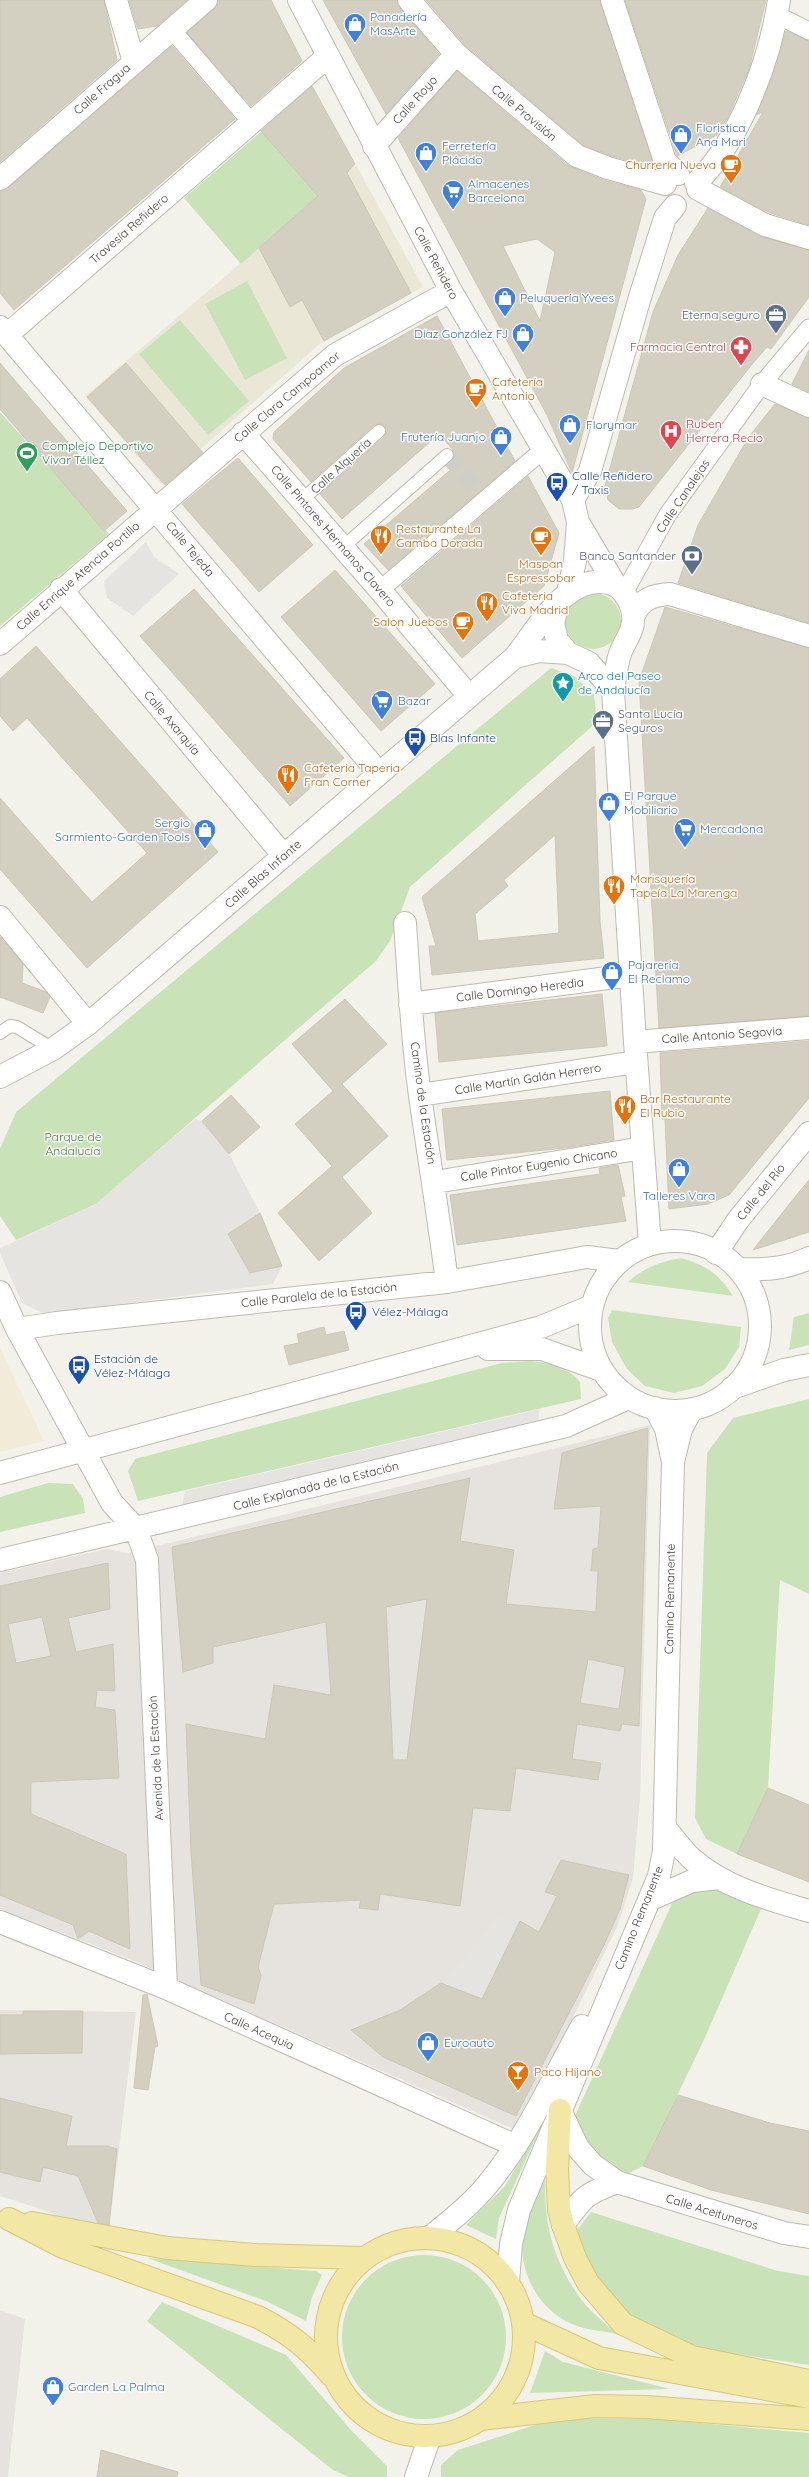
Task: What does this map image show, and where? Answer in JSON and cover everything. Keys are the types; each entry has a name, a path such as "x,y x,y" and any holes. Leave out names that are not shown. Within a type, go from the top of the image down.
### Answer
{"main road":[{"path":"560,2110 557,2169 559,2210 563,2225 588,2283 623,2324 692,2357 809,2381"},
{"path":"5,2218 167,2248 256,2255 364,2258"},
{"path":"5,2218 63,2247 258,2317 285,2332 312,2352 352,2404 374,2422 401,2434 430,2436 457,2431 482,2418 507,2393 522,2360 523,2323 518,2302 508,2282 487,2259 460,2244 429,2238 395,2242 364,2258 342,2283 328,2314 326,2348 335,2380"},
{"path":"523,2323 599,2358 809,2396"},
{"path":"482,2418 595,2406 646,2407 809,2419"}],"street":[{"path":"116,0 134,62"},
{"name":"Calle Fragua","path":"0,179 206,0"},
{"name":"Calle Reñidero","path":"298,0 451,291 542,450 573,500 578,522 576,561 563,597"},
{"name":"Calle Provisión","path":"409,0 456,54 577,156 608,168 684,182"},
{"path":"573,500 590,471 640,297 665,218 676,206 686,206 691,204 697,194 665,161 612,0"},
{"path":"684,182 721,156 733,136 764,61 778,7 809,31"},
{"path":"172,30 252,123"},
{"name":"Calle Royo","path":"374,146 456,54"},
{"name":"Travesía Reñidero","path":"4,331 252,123 327,57"},
{"path":"684,182 765,226 809,238"},
{"name":"Calle Clara Campoamor","path":"156,508 335,355 451,291"},
{"name":"Calle Canalejas","path":"620,589 668,514 762,384 809,328"},
{"name":"Calle Tejeda","path":"4,331 379,772"},
{"path":"762,384 809,406"},
{"name":"Calle Pintores Hermanos Clavero","path":"243,433 380,590 468,695"},
{"path":"380,590 542,450"},
{"name":"Calle Enrique Atencia Portillo","path":"0,644 60,589 156,508"},
{"name":"Calle Reñidero","path":"578,522 620,589"},
{"path":"613,690 589,663 568,653 557,640 553,623 563,597 583,583 600,580 620,589 630,603 634,615"},
{"name":"Calle Axarquía","path":"60,589 284,856"},
{"path":"589,663 605,662 620,652 628,640 634,615 638,606 649,598 670,594 809,636"},
{"name":"Calle Blas Infante","path":"0,1076 53,1049 88,1024 284,856 468,695 514,657 563,597"},
{"name":"Calle Blas Infante","path":"514,657 539,651 568,653"},
{"path":"620,652 613,690 635,1052 650,1244"},
{"path":"0,917 88,1024"},
{"name":"Camino de la Estación","path":"405,923 410,1004 420,1095 435,1182 447,1282"},
{"name":"Calle Domingo Heredia","path":"410,1004 630,975"},
{"name":"Calle Antonio Segovia","path":"635,1052 809,1028"},
{"name":"Calle Martín Galán Herrero","path":"420,1095 635,1052"},
{"name":"Calle del Río","path":"716,1253 738,1220 809,1133"},
{"name":"Calle Pintor Eugenio Chicano","path":"435,1182 642,1148"},
{"path":"732,1388 748,1369 757,1347 760,1319 758,1306 752,1288 740,1269 704,1245 677,1240 650,1244 634,1251 619,1261 597,1290 592,1306 589,1328 593,1350 601,1370 613,1385 628,1398 655,1408 680,1411 692,1409 704,1406 732,1388 784,1370 809,1365"},
{"name":"Calle Paralela de la Estación","path":"17,1329 57,1323 447,1282 587,1257 619,1261"},
{"path":"740,1269 766,1270 802,1261"},
{"path":"0,1292 17,1329 112,1504 136,1529"},
{"path":"0,1473 540,1327 592,1306"},
{"path":"457,1349 542,1350 601,1370"},
{"name":"Calle Explanada de la Estación","path":"0,1560 566,1426 628,1398"},
{"name":"Camino Remanente","path":"655,1408 666,1429 673,1462"},
{"name":"Camino Remanente","path":"508,2282 511,2244 519,2210 649,1900 660,1870 666,1829 673,1462 681,1429 692,1409"},
{"name":"Avenida de la Estación","path":"136,1529 147,1560 166,1988"},
{"path":"666,1829 692,1858 719,1878 752,1894 809,1911"},
{"path":"649,1900 692,1881 719,1878"},
{"name":"Calle Acequia","path":"0,1922 166,1988 516,2146"},
{"path":"429,2238 466,2208 516,2146 639,1922"},
{"name":"Calle Aceituneros","path":"560,2110 578,2148 593,2165 617,2182 784,2233 809,2237"},
{"path":"563,2225 579,2201 588,2193 617,2182"},
{"path":"416,2477 430,2436"}],"lane":[{"name":"Calle Alquería","path":"302,500 380,431"},
{"path":"342,548 447,455"},
{"path":"0,1033 10,1026 17,1027 53,1049"}],"shaded area":[{"path":"356,165 423,287 322,342 161,484 85,396"},
{"path":"146,542 154,557 179,574 133,616 107,598 104,581"},
{"path":"195,1119 202,1121 229,1154 260,1213 282,1266 273,1284 45,1314 22,1303 0,1253 0,1248 96,1204"},
{"path":"0,1348 44,1441 0,1452"},
{"path":"540,1409 537,1428 180,1516 185,1491"},
{"path":"650,1425 640,1798 633,1878 618,1925 518,2131 127,1958 0,1909 0,1573 106,1549 128,1553"},
{"path":"500,1917 518,1925 482,1999 441,1983"},
{"path":"0,2010 136,2012 109,2229 82,2223 0,2196"},
{"path":"0,2310 25,2319 8,2477 0,2477"}],"green space":[{"path":"262,131 318,196 241,264 184,198"},
{"path":"247,281 287,358 245,380 205,304"},
{"path":"180,320 249,401 208,435 139,354"},
{"name":"Complejo Deportivo Vivar Téllez","path":"0,412 109,534 0,626"},
{"path":"593,593 604,595 613,601 619,610 621,621 619,632 613,641 604,647 593,649 582,647 573,641 567,632 565,621 567,610 573,601 582,595"},
{"name":"Parque de Andalucía","path":"551,668 574,676 594,694 597,722 410,887 390,941 376,961 96,1204 16,1240 0,1216 0,1149 16,1112"},
{"path":"681,1258 705,1267 711,1271 722,1281 733,1296 628,1282 640,1272 653,1266 666,1261"},
{"path":"612,1310 741,1327 739,1347 725,1369 702,1386 674,1393 645,1386 627,1369 612,1342 608,1318"},
{"path":"809,1313 809,1345 789,1350 794,1317"},
{"path":"531,1361 552,1365 564,1369 570,1373 580,1382 581,1399 138,1501 128,1471 135,1459 502,1363"},
{"path":"809,1399 809,1594 780,1580 768,1788 737,1854 706,1839 695,1818 707,1453 733,1418"},
{"path":"48,1483 73,1484 83,1499 85,1513 0,1532 0,1497"},
{"path":"708,1884 761,1909 703,2042 643,2166 627,2174 597,2159 574,2118 674,1899"},
{"path":"544,2120 499,2218 496,2239 466,2225 505,2186"},
{"path":"545,2180 548,2226 556,2254 562,2268 586,2306 617,2334 583,2328 561,2318 542,2302 529,2280 523,2256 523,2234 530,2210"},
{"path":"591,2212 778,2271 809,2276 809,2365 690,2347 637,2324 602,2288 575,2233"},
{"path":"432,2255 448,2258 463,2264 476,2273 488,2285 497,2298 503,2313 506,2337 505,2353 497,2376 488,2389 476,2401 463,2410 448,2416 432,2419 416,2419 400,2416 378,2406 355,2383 348,2369 343,2353 342,2329 345,2313 355,2291 378,2268 392,2261 408,2256"},
{"path":"147,2258 316,2271 322,2275 312,2297 306,2321 266,2301"},
{"path":"162,2302 286,2355 351,2430 387,2466 387,2477 349,2477 333,2470 147,2321"},
{"path":"545,2351 563,2362 670,2389 530,2393"},
{"path":"557,2418 656,2419 809,2433 809,2477 441,2477 441,2465 458,2450"}],"building":[{"path":"0,0 104,0 117,60 0,162"},
{"path":"129,0 187,0 157,26 138,29"},
{"path":"218,0 271,0 302,61 251,106 187,33 214,9"},
{"path":"323,0 397,0 400,8 439,54 386,114"},
{"path":"426,0 600,0 655,168 612,156 583,145 465,45"},
{"path":"625,0 766,0 749,69 728,117 717,135 677,156"},
{"path":"786,31 809,41 809,225 770,213 720,187 763,112 756,115 772,77"},
{"path":"172,46 235,119 14,310 0,293 0,191 8,188"},
{"path":"457,71 569,166 603,180 641,190 646,199 572,473 547,415 398,138","holes":["537,239 555,252 540,321 503,246"]},
{"path":"312,86 355,164 347,173 411,293 324,341 302,300 290,307 259,248 318,196 261,131"},
{"path":"708,208 759,236 809,250 809,297 771,349 767,347 753,363 639,507 632,509 619,509 608,500 605,486 653,312 678,255"},
{"path":"437,316 515,461 388,570 364,544 462,460 439,434 342,519 320,494 384,437 386,433 385,426 381,424 374,425 311,482 273,439 274,432 344,368"},
{"path":"809,350 809,392 792,384"},
{"path":"0,363 127,511 104,531 0,409"},
{"path":"126,363 203,453 165,485 87,397"},
{"path":"775,404 809,418 809,623 678,583 698,525 748,438"},
{"path":"238,458 313,545 259,592 182,504"},
{"path":"528,476 559,533 544,586 462,658 401,586"},
{"path":"335,570 435,684 381,731 281,617"},
{"path":"194,589 344,758 290,806 140,636"},
{"path":"665,607 809,648 809,1016 659,1028 639,681"},
{"path":"36,646 218,852 87,968 0,869 0,798 92,902 147,853 27,718 13,731 0,716 0,679"},
{"path":"594,746 600,921 604,958 432,975 429,946 436,946 422,897","holes":["555,835 559,933 478,941 475,914 508,886 504,880"]},
{"path":"0,937 23,964 22,983 46,992 50,997 43,1013 0,997"},
{"path":"602,994 607,1046 439,1062 435,1013"},
{"path":"345,999 387,1044 342,1084 388,1136 342,1177 372,1213 319,1261 278,1213 332,1166 295,1124 333,1091 292,1044"},
{"path":"809,1041 809,1098 729,1195 708,1204 669,1209 665,1119 662,1119 660,1053"},
{"path":"610,1091 614,1140 564,1148 447,1160 442,1109"},
{"path":"231,1095 260,1127 229,1154 202,1121"},
{"path":"618,1165 625,1196 621,1197 626,1221 457,1245 450,1195 600,1174 599,1168"},
{"path":"809,1180 809,1232 753,1250 791,1202"},
{"path":"260,1213 282,1266 250,1273 228,1234"},
{"path":"324,1327 326,1335 344,1331 349,1350 289,1365 284,1346 299,1343 297,1334"},
{"path":"648,1428 639,1726 622,1724 620,1731 577,1724 572,1759 601,1763 598,1780 516,1768 510,1811 473,1808 460,1906 380,1894 378,1910 359,1908 361,1900 274,1904 258,1967 261,1976 254,2004 201,1985 191,1852 186,1724 265,1739 274,1685 331,1695 326,1622 213,1647 213,1663 183,1672 172,1547 470,1478 460,1541 514,1550 506,1604 596,1612 598,1571 591,1571 593,1549 598,1548 601,1506 554,1509 562,1453","holes":["427,1599 407,1760 393,1760 386,1607","588,1659 625,1667 619,1709 580,1703"]},
{"path":"108,1563 110,1609 68,1618 76,1652 113,1644 115,1691 97,1690 95,1707 115,1710 119,1778 31,1782 31,1814 126,1854 130,1949 89,1931 78,1939 73,1925 0,1895 0,1586","holes":["42,1617 51,1656 16,1663 8,1624"]},
{"path":"768,1788 809,1805 809,1882 737,1854"},
{"path":"561,1860 629,1875 620,1909 604,1945 516,2116 383,2057 351,2030 400,2010 441,1983 482,1999 520,1921 539,1932 557,1896 545,1892"},
{"path":"147,1994 158,2046 155,2047 148,2090 134,2088 143,1995"},
{"path":"23,2011 83,2011 82,2053 0,2054 0,2015 23,2015"},
{"path":"678,2095 770,2123 809,2131 809,2214 711,2190 643,2166"},
{"path":"0,2098 72,2116 66,2146 107,2146 117,2149 109,2225 98,2223 78,2176 43,2167 40,2182 0,2172"},
{"path":"101,2450 178,2472 177,2477 97,2477"}],"tunnel":[{"path":"447,455 486,499"}],"place":[{"name":"Panadería MasArte","path":"355,44"},
{"name":"Floristica Ana Mari","path":"681,154"},
{"name":"Ferretería Plácido","path":"426,172"},
{"name":"Churrería Nueva","path":"731,184"},
{"name":"Almacenes Barcelona","path":"453,210"},
{"name":"Peluquería Yvees","path":"505,318"},
{"name":"Eterna seguro","path":"776,334"},
{"name":"Díaz González FJ","path":"523,354"},
{"name":"Farmacia Central","path":"741,366"},
{"name":"Cafetería Antonio","path":"476,408"},
{"name":"Florymar","path":"570,444"},
{"name":"Ruben Herrera Recio","path":"671,450"},
{"name":"Frutería Juanjo","path":"501,456"},
{"name":"Complejo Deportivo Vivar Téllez","path":"27,472"},
{"name":"Calle Reñidero / Taxis","path":"557,502"},
{"name":"Restaurante La Gamba Dorada","path":"381,556"},
{"name":"Maspan Espressobar","path":"541,556"},
{"name":"Banco Santander","path":"692,576"},
{"name":"Cafeteria Viva Madrid","path":"487,622"},
{"name":"Salon Juebos","path":"463,642"},
{"name":"Arco del Paseo de Andalucía","path":"563,702"},
{"name":"Bazar","path":"382,720"},
{"name":"Santa Lucía Seguros","path":"603,740"},
{"name":"Blas Infante","path":"415,758"},
{"name":"Cafeteria Taperia Fran Corner","path":"288,794"},
{"name":"El Parque Mobiliario","path":"609,822"},
{"name":"Mercadona","path":"685,848"},
{"name":"Sergio Sarmiento-Garden Tools","path":"205,850"},
{"name":"Marisquería Tapeía La Marenga","path":"614,906"},
{"name":"Pajarería El Reclamo","path":"612,992"},
{"name":"Bar Restaurante El Rubio","path":"625,1126"},
{"name":"Talleres Vara","path":"679,1188"},
{"name":"Vélez-Málaga","path":"356,1332"},
{"name":"Estación de Vélez-Málaga","path":"79,1386"},
{"name":"Euroauto","path":"428,2062"},
{"name":"Paco Hijano","path":"518,2092"},
{"name":"Garden La Palma","path":"53,2406"}]}
